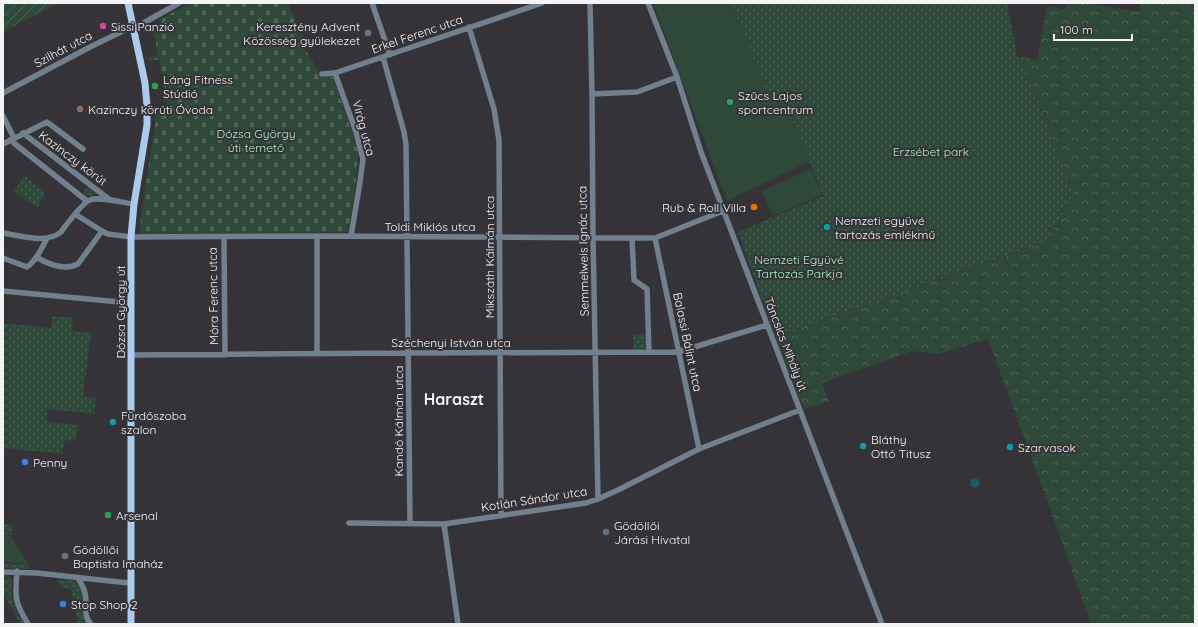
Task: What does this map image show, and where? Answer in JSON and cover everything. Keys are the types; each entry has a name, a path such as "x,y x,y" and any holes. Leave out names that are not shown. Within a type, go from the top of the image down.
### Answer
{"main road":[{"name":"Dózsa György út","path":"128,3 145,83 147,106 147,125 134,204 131,237 131,624"}],"street":[{"name":"Szilhát utca","path":"3,93 108,38 140,25 179,3"},
{"path":"372,3 390,55"},
{"name":"Erkel Ferenc utca","path":"322,74 335,74 542,3"},
{"name":"Semmelweis Ignác utca","path":"590,3 598,499"},
{"name":"Táncsics Mihály út","path":"648,3 677,77 701,152 723,211 882,624"},
{"name":"Mikszáth Kálmán utca","path":"469,27 494,108 499,140 501,515"},
{"name":"Kandó Kálmán utca","path":"383,57 406,139 410,524"},
{"name":"Virág utca","path":"335,74 356,132 363,159 351,236"},
{"path":"592,94 637,92 677,77"},
{"name":"Kazinczy körút","path":"3,116 12,139 87,201 91,199 110,200 134,204"},
{"name":"Kazinczy körút","path":"3,144 47,122 83,149"},
{"name":"Kazinczy körút","path":"23,133 110,200"},
{"path":"3,233 23,237 47,238 57,236 87,201"},
{"name":"Toldi Miklós utca","path":"131,237 500,236 656,238 723,211"},
{"path":"75,214 108,234 131,237"},
{"path":"36,257 50,264 74,266 78,264 102,231"},
{"path":"317,236 317,354"},
{"name":"Móra Ferenc utca","path":"224,237 225,355"},
{"path":"3,258 27,267 30,266 47,238"},
{"path":"632,238 634,280 647,289 649,352"},
{"name":"Balassi Bálint utca","path":"656,238 678,352 699,449"},
{"path":"3,290 130,303"},
{"name":"Széchenyi István utca","path":"131,355 678,352 767,325"},
{"name":"Kotlán Sándor utca","path":"349,523 444,524 586,503 641,479 699,449 800,410"},
{"path":"444,524 458,624"},
{"path":"3,572 17,571 131,583"},
{"path":"17,571 16,600 20,612 28,624"},
{"path":"78,578 85,593 85,614 87,620 91,624"}],"green space":[{"path":"3,3 58,3 3,32"},
{"name":"Dózsa György úti temető","path":"190,3 288,3 306,51 322,76 333,77 358,151 356,182 348,232 139,234 156,109 168,107 159,59 149,61 148,57 158,55 154,33 163,28 159,20"},
{"name":"Szűcs Lajos sportcentrum","path":"653,3 732,3 771,104 785,99 810,161 727,201"},
{"name":"Erzsébet park","path":"732,3 1007,3 1017,56 1025,66 1073,193 1048,241 822,320 776,339 738,232 823,196 785,99 771,105"},
{"path":"1068,3 1085,3 1140,12 1140,3 1195,3 1195,624 1091,624 988,339 938,354 912,351 822,383 829,401 804,409 776,339 822,320 1048,241 1073,193 1025,66 1017,56 1037,60 1047,6 1066,9"},
{"path":"811,169 822,195 773,216 762,191"},
{"path":"24,176 43,190 45,196 37,207 14,191"},
{"path":"88,186 97,193 87,197 83,193"},
{"path":"52,316 73,318 72,331 91,333 83,397 96,398 94,414 47,409 47,422 78,425 76,441 65,440 62,454 3,448 3,323 51,328"},
{"path":"645,334 646,349 634,349 633,335"},
{"path":"3,524 13,525 12,535 3,534"},
{"path":"3,535 10,536 12,538 28,563 27,564 3,562"},
{"path":"3,563 28,565 29,569 3,568"},
{"path":"3,575 7,575 12,580 11,593 13,603 24,624 20,624 3,592"},
{"path":"64,579 75,581 83,589 88,624 78,624 71,589 61,588 61,584 58,583 58,580 63,581"}],"water":[{"path":"975,478 980,483 975,488 970,483"}],"place":[{"name":"Sissi Panzió","path":"103,26"},
{"name":"Keresztény Advent Közösség gyülekezet","path":"368,33"},
{"name":"Láng Fitness Stúdió","path":"155,86"},
{"name":"Szűcs Lajos sportcentrum","path":"730,102"},
{"name":"Kazinczy körúti Óvoda","path":"80,109"},
{"name":"Rub & Roll Villa","path":"754,207"},
{"name":"Nemzeti együvé tartozás emlékmű","path":"827,227"},
{"name":"Fürdőszoba szalon","path":"113,422"},
{"name":"Bláthy Ottó Titusz","path":"863,446"},
{"name":"Szarvasok","path":"1010,447"},
{"name":"Penny","path":"25,462"},
{"name":"Arsenal","path":"108,515"},
{"name":"Gödöllői Járási Hivatal","path":"606,532"},
{"name":"Gödöllői Baptista Imaház","path":"65,556"},
{"name":"Stop Shop 2","path":"63,604"}],"district":[{"name":"Haraszt","path":"454,399"}],"park label":[{"name":"Nemzeti Együvé Tartozás Parkja","path":"799,266"}]}
